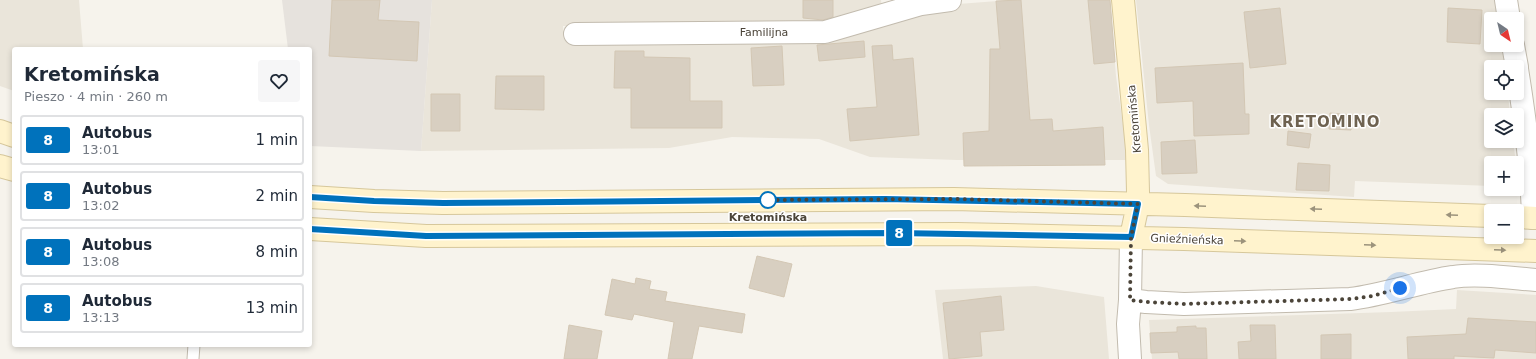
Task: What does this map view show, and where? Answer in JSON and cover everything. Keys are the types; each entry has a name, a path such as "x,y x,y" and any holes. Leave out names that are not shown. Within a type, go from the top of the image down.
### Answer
{"main road":[{"name":"Kretomińska","path":"1123,0 1137,150 1138,204 1131,237"},
{"path":"0,131 12,135"},
{"path":"0,166 12,169"},
{"path":"312,197 443,203 886,199 1138,204 1484,216"},
{"name":"Gnieźnieńska","path":"312,229 434,236 904,233 1131,237 1536,251"}],"street":[{"name":"Familijna","path":"575,34 825,32 921,4 950,0"},
{"path":"1506,0 1508,12"},
{"path":"1522,100 1528,141 1532,190 1529,217"},
{"path":"1130,359 1128,324 1131,237"},
{"path":"1130,300 1191,304 1350,299 1373,296 1424,282 1454,277 1478,276 1536,280"}],"lane":[{"path":"193,359 194,347"}],"shaded area":[{"path":"0,0 79,0 83,47 12,47 12,90 0,86"},
{"path":"282,0 432,0 421,151 312,146 312,47 288,47"},
{"path":"432,0 881,0 882,8 823,27 563,26 564,40 677,44 826,40 945,5 1011,0 1110,0 1116,76 1128,160 957,160 870,157 819,139 732,137 669,148 421,151"},
{"path":"1136,0 1495,0 1496,12 1484,12 1484,52 1502,52 1504,60 1484,60 1484,100 1509,100 1509,108 1484,108 1484,148 1514,148 1515,156 1484,156 1484,186 1355,181 1354,197 1168,184 1156,176"},
{"path":"1036,286 1104,297 1109,359 943,359 935,290"},
{"path":"1457,290 1536,295 1536,359 1152,359 1149,320 1456,309"}],"building":[{"path":"332,0 380,0 378,20 419,22 417,61 329,56"},
{"path":"803,0 833,0 833,17 823,20 803,18"},
{"path":"1021,0 1030,120 1052,119 1053,131 1103,127 1105,165 964,166 963,133 989,131 990,49 1000,49 996,1"},
{"path":"1088,0 1110,0 1115,62 1094,64"},
{"path":"1280,8 1286,64 1250,68 1244,12"},
{"path":"1448,8 1482,10 1480,44 1447,42"},
{"path":"864,41 865,57 819,61 817,45"},
{"path":"892,45 893,60 913,58 919,135 850,141 847,109 877,107 872,46"},
{"path":"782,46 784,85 753,86 751,48"},
{"path":"615,51 644,51 644,57 690,58 690,101 722,101 722,128 631,128 631,88 614,88"},
{"path":"1243,63 1245,114 1249,114 1249,134 1194,136 1193,101 1157,103 1155,68"},
{"path":"496,76 544,76 544,110 495,109"},
{"path":"431,94 460,94 460,131 431,131"},
{"path":"1330,113 1353,115 1351,130 1329,129"},
{"path":"1288,131 1311,134 1309,148 1287,145"},
{"path":"1195,140 1197,173 1162,174 1161,142"},
{"path":"1298,163 1330,165 1329,191 1296,190"},
{"path":"757,256 792,264 784,297 749,288"},
{"path":"636,278 651,281 649,289 667,292 665,301 745,314 742,333 699,326 692,359 668,359 674,322 634,314 632,320 605,315 612,279 635,284"},
{"path":"1001,296 1004,330 980,332 982,356 949,359 943,303"},
{"path":"1468,318 1536,322 1536,353 1495,350 1494,358 1454,356 1454,359 1408,359 1407,337 1466,334"},
{"path":"569,325 602,331 597,359 564,359"},
{"path":"1250,325 1275,325 1276,359 1239,359 1238,342 1251,341"},
{"path":"1196,326 1196,328 1206,328 1207,359 1179,359 1178,352 1151,353 1150,333 1177,332 1177,327"},
{"path":"1351,334 1351,359 1321,359 1321,335"}],"bus line":[{"name":"8","path":"312,197 443,203 954,199 1138,204 1131,237 896,233 426,236 312,229"}],"place":[{"name":"Kretomińska","path":"768,200"}],"district":[{"name":"KRETOMINO","path":"1325,122"}],"route":[{"path":"768,200 762,200 954,199 1138,204 1131,237 1130,300 1164,304 1217,304 1350,299 1373,296 1400,288"}]}
